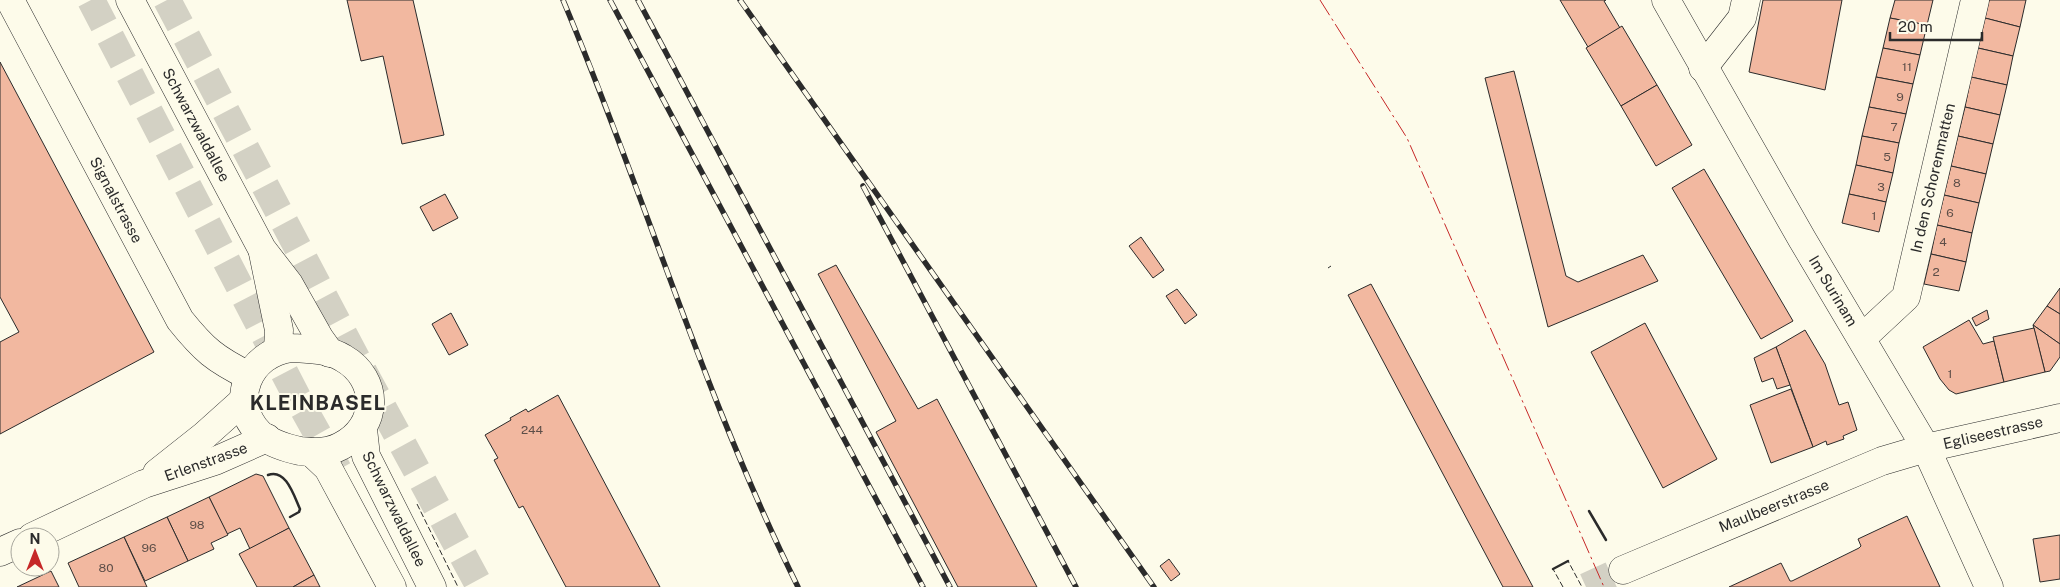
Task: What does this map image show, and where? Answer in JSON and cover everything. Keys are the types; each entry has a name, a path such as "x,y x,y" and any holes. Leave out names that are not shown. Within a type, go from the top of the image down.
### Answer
{"street":[{"name":"Signalstrasse","path":"10,0 180,320 210,354 223,363 247,388"},
{"name":"Schwarzwaldallee","path":"130,0 262,249 289,284 330,353"},
{"name":"Im Surinam","path":"1666,0 1703,68 1926,448 1989,587"},
{"path":"1703,68 1742,18 1746,0"},
{"name":"In den Schorenmatten","path":"1862,338 1906,297 1974,0"},
{"name":"Schwarzwaldallee","path":"262,249 279,330 278,350"},
{"path":"309,349 330,353 342,357 353,364 362,374 368,386 370,400 369,415 363,429 354,438 340,447 322,452 312,452 292,449 267,438 252,424 247,412 247,388 256,365 266,356 278,350 309,349"},
{"name":"Erlenstrasse","path":"144,484 205,435 247,388"},
{"name":"Egliseestrasse","path":"1926,448 2060,418"},
{"name":"Schwarzwaldallee","path":"363,429 366,456 432,587"},
{"name":"Erlenstrasse","path":"53,527 144,484 215,461 267,438"},
{"name":"Maulbeerstrasse","path":"1623,570 1882,461 1926,448"},
{"path":"312,452 328,468 392,587"}],"building":[{"path":"347,0 413,0 444,135 402,144 383,56 361,61"},
{"path":"1560,0 1606,0 1604,1 1620,28 1588,47"},
{"path":"1763,0 1842,0 1825,90 1749,72"},
{"path":"1895,0 1933,0 1927,25 1890,18"},
{"path":"1989,0 2026,0 2020,27 1985,18"},
{"path":"1890,18 1927,25 1920,55 1883,48"},
{"path":"1985,18 2020,27 2013,56 1978,48"},
{"path":"1622,26 1657,85 1621,106 1586,48"},
{"path":"1883,48 1920,55 1913,84 1876,77"},
{"path":"1978,48 2013,56 2007,85 1971,77"},
{"path":"0,62 154,352 0,434 0,342 19,332 0,297"},
{"path":"1514,71 1566,276 1578,282 1643,255 1658,281 1548,327 1485,78"},
{"path":"1876,77 1913,84 1906,114 1869,107"},
{"path":"1971,77 2007,85 2000,115 1965,107"},
{"path":"1657,85 1692,145 1656,166 1621,106"},
{"path":"1869,107 1906,114 1899,143 1862,136"},
{"path":"1965,107 2000,115 1993,144 1958,136"},
{"path":"1862,136 1899,143 1893,173 1856,165"},
{"path":"1958,136 1993,144 1986,174 1951,166"},
{"path":"1856,165 1893,173 1886,202 1849,194"},
{"path":"1951,166 1986,174 1979,203 1944,195"},
{"path":"1704,169 1793,321 1761,339 1672,188"},
{"path":"445,194 458,218 433,231 420,207"},
{"path":"1849,194 1886,202 1879,232 1842,223"},
{"path":"1944,195 1979,203 1972,233 1937,225"},
{"path":"1937,225 1972,233 1966,262 1931,254"},
{"path":"1141,237 1164,270 1153,278 1129,246"},
{"path":"1931,254 1966,262 1959,291 1924,284"},
{"path":"836,265 918,409 937,399 1037,587 958,587 876,432 896,421 818,274"},
{"path":"1371,284 1533,587 1503,587 1348,295"},
{"path":"2060,288 2060,314 2047,306"},
{"path":"1177,289 1197,315 1185,324 1166,296"},
{"path":"2047,306 2060,314 2060,344 2033,325"},
{"path":"1987,310 1989,319 1976,326 1972,318"},
{"path":"451,313 468,345 449,355 432,324"},
{"path":"1969,320 1983,344 1994,341 2004,382 1956,394 1949,390 1940,379 1923,347"},
{"path":"1645,323 1717,459 1663,488 1591,352"},
{"path":"2033,325 2060,344 2060,357 2050,371 2045,372"},
{"path":"2034,328 2045,372 2004,382 1993,337"},
{"path":"1805,330 1825,364 1839,405 1848,402 1857,430 1843,436 1844,439 1827,445 1826,441 1813,447 1776,347"},
{"path":"1776,347 1790,385 1777,389 1773,378 1762,382 1754,358"},
{"path":"1791,389 1813,447 1771,463 1750,405"},
{"path":"558,395 660,587 566,587 523,506 519,508 494,460 498,458 485,435 526,409 528,412"},
{"path":"256,474 263,476 289,528 250,549 240,528 227,534 209,497"},
{"path":"209,497 228,535 211,543 214,549 188,561 167,517"},
{"path":"1907,516 1940,587 1729,587 1781,563 1790,581 1792,581 1859,548 1861,546 1858,539"},
{"path":"167,517 188,561 145,581 124,537"},
{"path":"289,528 314,575 293,587 257,587 239,554"},
{"path":"2060,535 2060,579 2040,582 2033,539"},
{"path":"124,537 147,587 79,587 68,563"},
{"path":"1169,559 1180,574 1171,581 1160,566"},
{"path":"314,575 320,587 293,587"},
{"path":"38,577 54,577 59,587 17,587"}],"tunnel":[{"path":"91,0 298,399 338,470"},
{"path":"167,0 365,375 480,587"},
{"path":"1586,587 1623,570"}],"railway":[{"path":"563,0 593,73 733,443 798,587"},
{"path":"610,0 923,587"},
{"path":"638,0 950,587"},
{"path":"740,0 1154,587"},
{"path":"863,186 1076,587"}],"fence":[{"path":"417,504 458,587"},
{"path":"1563,587 1553,569 1568,561 1582,587"}],"wall":[{"path":"268,475 280,476 292,491 300,509 299,512 290,517"},
{"path":"1589,511 1606,540"},
{"path":"1553,569 1568,561"}],"power":[{"path":"1320,0 1407,138 1604,587"}],"district":[{"name":"KLEINBASEL","path":"318,403"}]}
